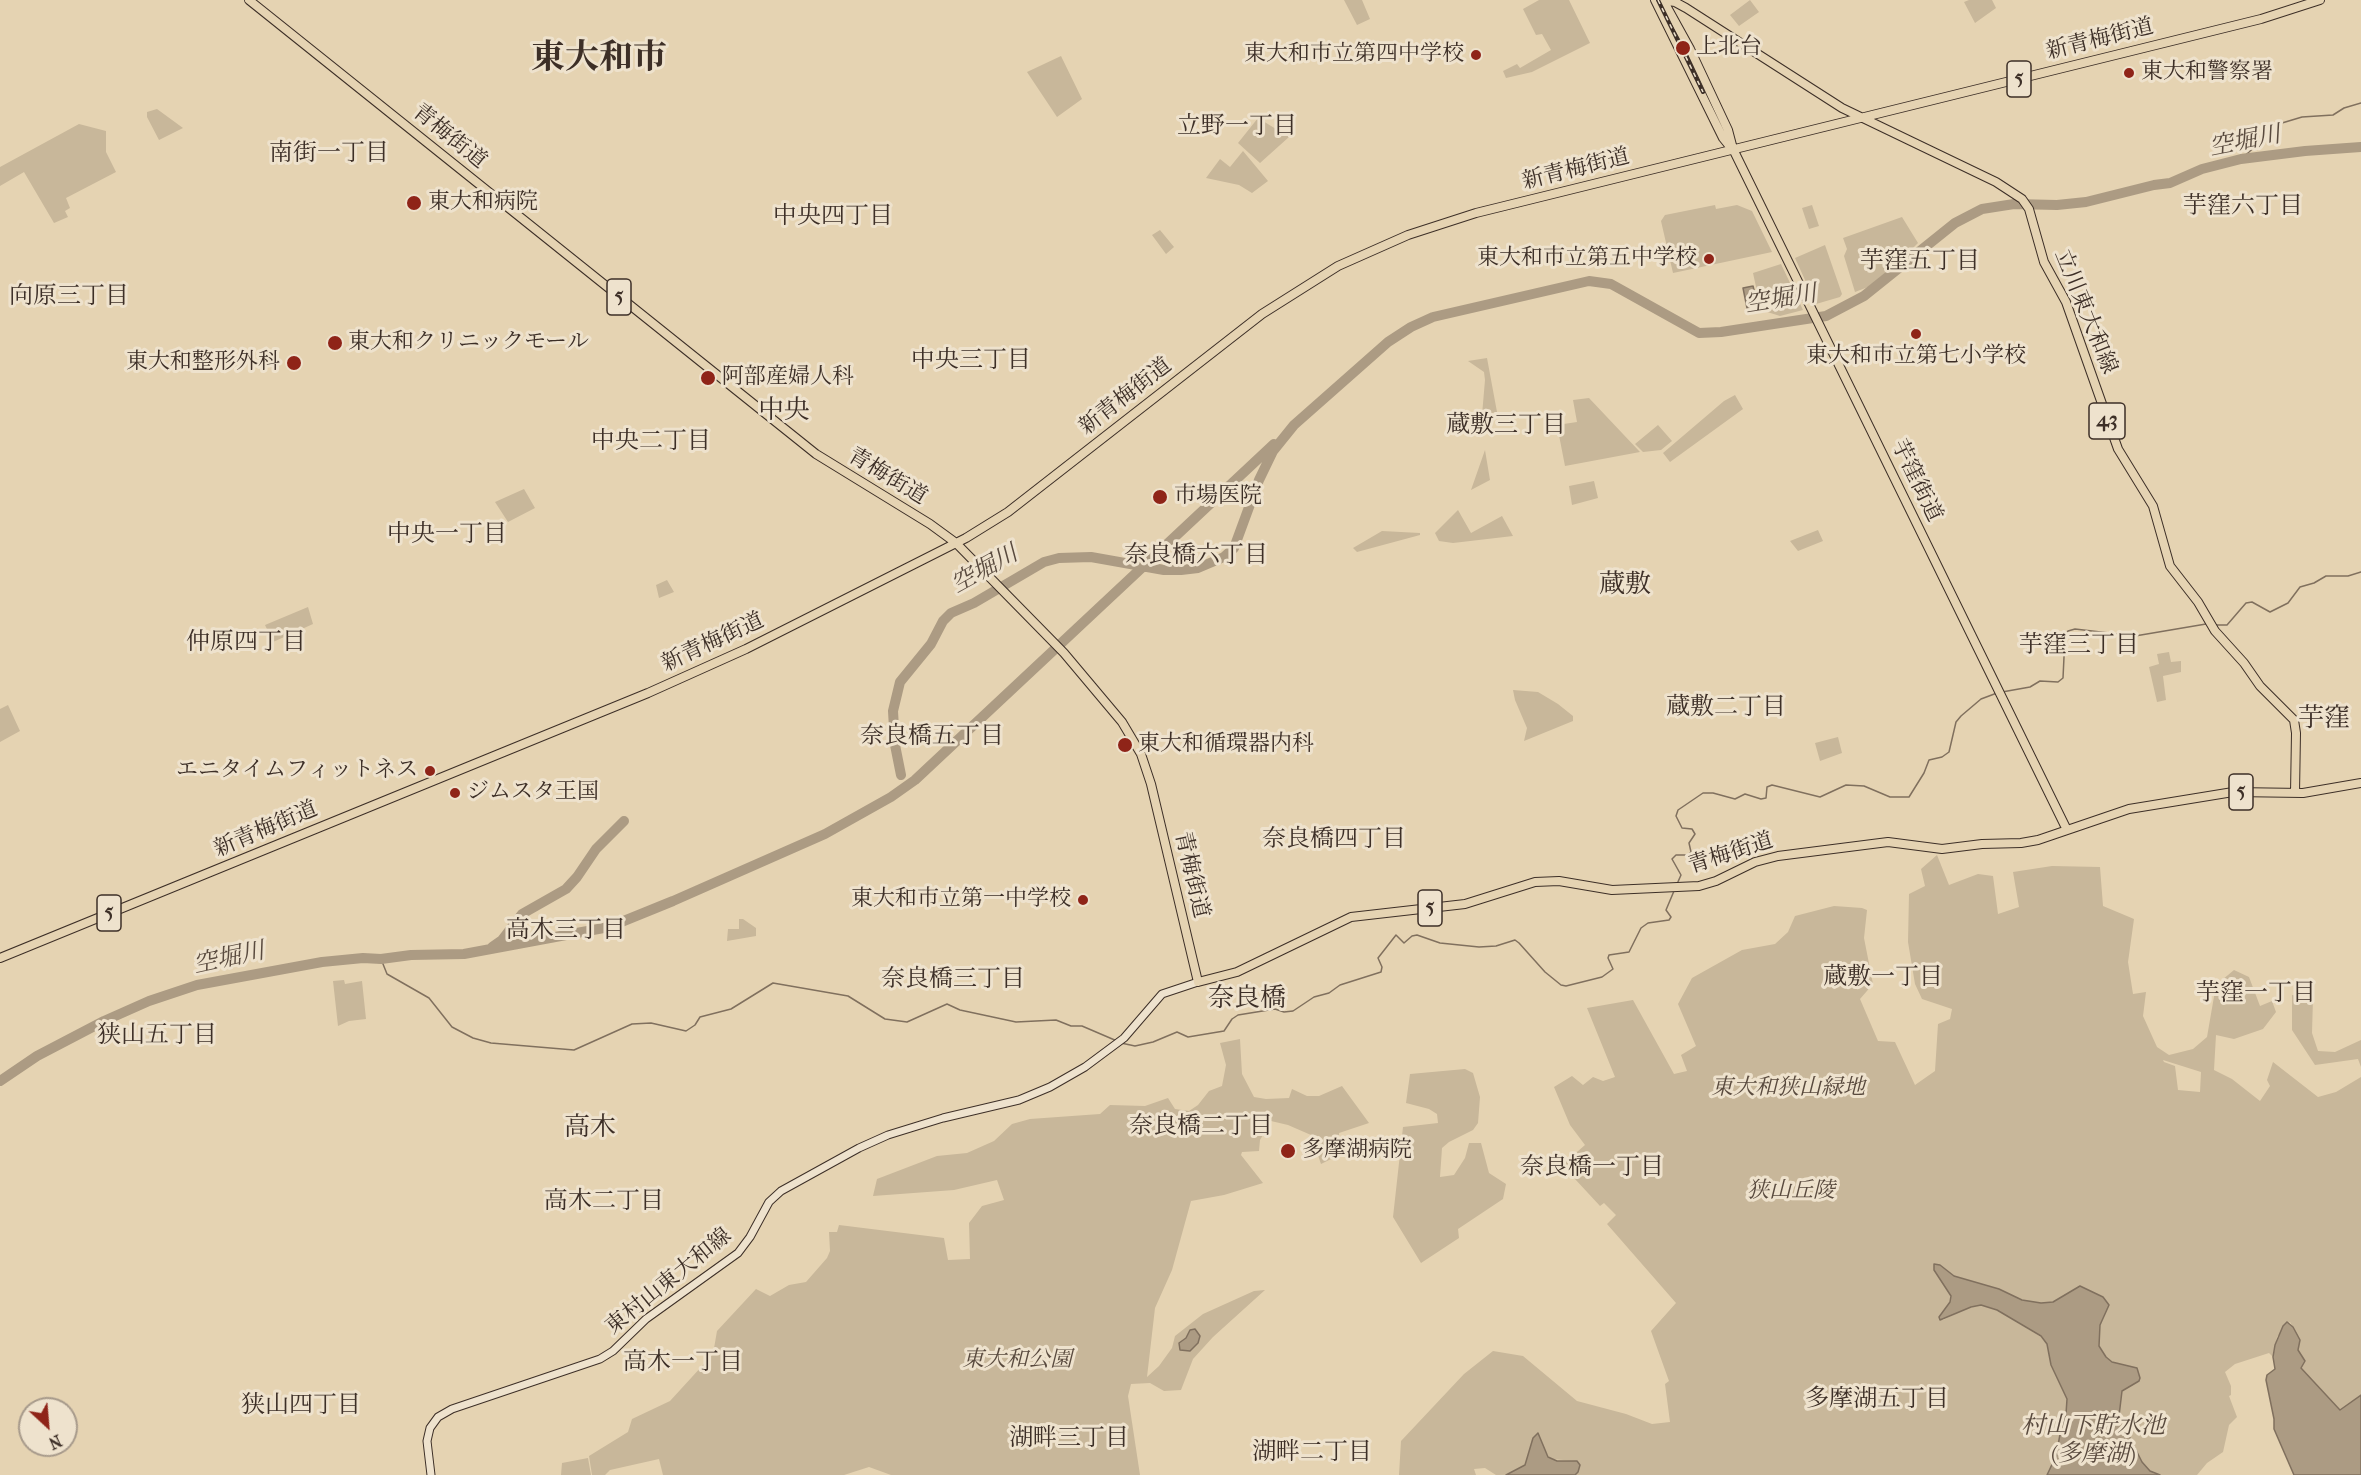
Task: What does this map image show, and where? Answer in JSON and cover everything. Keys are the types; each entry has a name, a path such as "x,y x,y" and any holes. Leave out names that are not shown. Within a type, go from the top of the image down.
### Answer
{"main road":[{"name":"青梅街道","path":"249,0 816,454 930,524 956,543 1064,653 1122,722 1141,754 1151,784 1198,982 1237,972 1327,927 1358,915 1466,904 1539,882 1559,881 1607,890 1681,888 1706,884 1755,862 1778,856 1888,842 1942,849 1982,844 2015,844 2038,840 2115,812 2174,801 2240,792 2317,791 2361,783"},
{"name":"新青梅街道","path":"0,958 648,693 746,648 956,543 999,519 1262,314 1345,263 1408,235 1455,219 2261,19 2319,0"},
{"name":"立川東大和線","path":"1658,1 1675,2 1839,107 1996,182 2022,199 2029,209 2044,262 2066,302 2118,449 2153,506 2170,566 2198,602 2210,624 2244,663 2260,686 2294,720 2296,733 2295,793"},
{"name":"芋窪街道","path":"1658,1 1723,138 1733,149 2067,830"},
{"path":"1837,123 1839,107"},
{"name":"東村山東大和線","path":"431,1475 427,1441 430,1428 438,1418 453,1409 600,1359 613,1352 646,1320 738,1253 750,1237 769,1202 782,1191 859,1148 897,1132 1038,1093 1085,1067 1119,1042 1137,1025 1162,994 1198,982"}],"green space":[{"path":"1344,0 1362,0 1370,19 1357,25"},
{"path":"1539,0 1569,0 1590,43 1532,72 1506,78 1503,71 1517,64 1520,68 1551,50 1542,34 1536,35 1523,9"},
{"path":"1750,0 1759,12 1739,26 1730,15"},
{"path":"1992,0 1996,8 1975,23 1964,2"},
{"path":"1061,56 1082,99 1057,117 1027,72"},
{"path":"157,109 183,128 159,140 147,117 147,112"},
{"path":"1258,118 1289,137 1260,163 1238,143"},
{"path":"79,124 106,131 106,152 116,172 66,198 70,208 65,211 68,217 54,223 24,172 0,186 0,167"},
{"path":"1243,151 1268,181 1252,193 1239,185 1206,178 1220,159 1230,167"},
{"path":"1715,205 1716,209 1737,205 1752,211 1772,252 1673,273 1661,221 1665,215"},
{"path":"1812,205 1819,226 1809,229 1802,208"},
{"path":"1902,217 1918,243 1898,263 1868,287 1855,292 1844,256 1847,249 1843,238"},
{"path":"1160,230 1174,247 1166,254 1152,235"},
{"path":"1825,245 1842,294 1840,297 1816,304 1795,258"},
{"path":"1781,264 1803,310 1780,316 1761,310 1753,273"},
{"path":"1487,358 1497,412 1482,415 1484,372 1468,361"},
{"path":"1735,395 1743,409 1670,462 1663,453 1724,401"},
{"path":"1589,398 1640,452 1565,466 1557,425 1577,422 1573,400"},
{"path":"1658,425 1672,441 1661,450 1643,452 1635,444"},
{"path":"1485,450 1490,480 1471,490"},
{"path":"1594,481 1598,498 1572,505 1569,486"},
{"path":"524,489 535,508 508,522 495,502"},
{"path":"1458,510 1471,533 1502,516 1513,536 1453,543 1439,541 1435,533"},
{"path":"1818,530 1823,541 1798,551 1790,541"},
{"path":"1382,531 1420,533 1420,535 1357,552 1353,548"},
{"path":"667,580 674,592 659,598 656,585"},
{"path":"308,607 313,624 273,642 265,625"},
{"path":"2169,652 2171,662 2181,661 2181,672 2163,676 2166,700 2157,702 2149,667 2159,664 2157,654"},
{"path":"1513,690 1538,692 1573,716 1573,721 1524,741 1527,728"},
{"path":"8,705 20,731 0,742 0,709"},
{"path":"1838,737 1842,753 1820,761 1815,743"},
{"name":"狭山丘陵","path":"1937,855 1949,885 1978,874 1993,876 1998,914 2019,907 2013,872 2052,866 2100,867 2103,906 2134,919 2128,962 2133,994 2146,992 2143,1016 2157,1047 2169,1055 2193,1049 2207,1037 2216,985 2234,970 2249,977 2260,1006 2272,1001 2276,1012 2263,1029 2234,1039 2216,1035 2214,1070 2232,1079 2260,1101 2270,1086 2267,1080 2273,1062 2318,1097 2336,1092 2361,1077 2361,1395 2341,1410 2301,1368 2298,1350 2300,1340 2290,1322 2277,1337 2273,1357 2269,1353 2235,1364 2225,1372 2231,1386 2229,1396 2237,1417 2229,1425 2223,1452 2207,1463 2197,1475 2160,1475 2150,1471 2142,1462 2119,1416 2122,1391 2139,1381 2130,1367 2112,1362 2099,1346 2100,1325 2108,1307 2103,1297 2080,1286 2053,1302 2022,1300 1999,1289 1954,1276 1938,1264 1934,1270 1951,1296 1950,1302 1939,1317 1943,1320 1965,1309 1981,1305 1997,1310 2041,1337 2047,1344 2051,1365 2067,1399 2066,1414 2056,1456 2047,1475 1575,1475 1580,1465 1577,1461 1550,1459 1544,1448 1533,1438 1525,1465 1506,1475 1496,1475 1485,1468 1474,1469 1476,1475 1399,1475 1401,1441 1464,1374 1493,1351 1523,1356 1577,1401 1626,1414 1652,1424 1670,1422 1665,1384 1669,1381 1651,1331 1676,1303 1607,1224 1616,1215 1604,1203 1600,1206 1562,1165 1585,1145 1570,1125 1554,1087 1572,1076 1583,1085 1593,1077 1603,1081 1615,1077 1587,1008 1633,1000 1674,1074 1687,1071 1681,1055 1696,1046 1678,1004 1692,978 1742,950 1775,944 1788,932 1795,916 1834,906 1862,908 1867,910 1864,938 1873,984 1860,999 1878,1041 1895,1042 1915,1085 1935,1071 1938,1024 1950,1019 1952,1009 1922,999 1915,984 1908,942 1909,894 1925,886 1921,869","holes":["2163,1060 2201,1072 2200,1092 2178,1090 2175,1066"]},
{"path":"739,919 743,919 756,928 756,936 727,941 728,929 739,929"},
{"path":"344,980 345,984 362,981 366,1019 349,1021 338,1026 333,981"},
{"path":"2292,995 2313,998 2312,1033 2318,1051 2335,1052 2361,1040 2361,1067 2358,1059 2315,1065 2292,1030"},
{"name":"東大和公園","path":"1240,1039 1242,1074 1254,1097 1289,1098 1292,1089 1307,1096 1319,1096 1342,1086 1369,1123 1339,1133 1339,1145 1331,1159 1321,1164 1311,1135 1288,1125 1271,1121 1260,1140 1259,1151 1242,1152 1241,1155 1263,1183 1224,1195 1191,1201 1172,1270 1155,1308 1147,1377 1159,1366 1172,1348 1175,1336 1203,1314 1254,1291 1265,1290 1213,1337 1193,1359 1181,1390 1164,1391 1150,1383 1131,1384 1128,1396 1140,1475 891,1475 869,1467 844,1475 663,1475 659,1459 610,1470 605,1475 592,1475 589,1456 628,1432 632,1419 670,1401 713,1354 717,1331 756,1289 770,1296 789,1285 806,1282 827,1258 830,1251 829,1232 837,1232 839,1225 944,1238 948,1260 970,1259 969,1223 982,1206 1004,1200 997,1180 954,1190 873,1196 877,1179 937,1156 967,1153 994,1141 1012,1124 1030,1119 1100,1114 1110,1105 1145,1106 1168,1098 1175,1109 1189,1111 1198,1105 1209,1091 1222,1086 1226,1065 1220,1043"},
{"path":"1465,1069 1473,1073 1480,1097 1478,1123 1473,1130 1442,1148 1440,1177 1454,1175 1465,1158 1469,1143 1481,1143 1489,1173 1506,1184 1503,1199 1458,1229 1459,1238 1421,1263 1393,1217 1403,1127 1438,1123 1437,1114 1429,1109 1406,1103 1410,1074"},
{"path":"588,1458 591,1475 561,1475 562,1463"}],"water":[{"path":"1753,286 1758,306 1747,308 1743,288"},
{"name":"村山下貯水池 (多摩湖)","path":"1934,1264 1940,1265 1954,1276 1999,1289 2022,1300 2053,1302 2080,1286 2103,1297 2109,1305 2100,1325 2099,1346 2112,1362 2137,1368 2140,1378 2139,1381 2122,1391 2119,1416 2142,1462 2150,1471 2160,1475 2047,1475 2056,1456 2066,1414 2067,1399 2051,1365 2047,1344 2041,1336 1997,1310 1981,1305 1940,1320 1939,1317 1950,1302 1951,1296 1934,1270"},
{"path":"2287,1322 2293,1327 2300,1340 2298,1350 2305,1361 2301,1368 2340,1410 2361,1395 2361,1475 2294,1475 2274,1429 2266,1380 2267,1375 2275,1369 2273,1357 2275,1345"},
{"path":"1195,1329 1200,1336 1198,1343 1190,1351 1180,1350 1179,1343 1186,1338 1190,1330"},
{"path":"1538,1433 1548,1457 1557,1461 1577,1461 1580,1465 1575,1475 1506,1475 1525,1465 1533,1438"}],"waterway":[{"path":"2241,159 2282,123 2302,117 2333,115 2344,108 2361,103"},
{"name":"空堀川","path":"901,775 895,745 893,711 900,682 931,644 943,621 951,613 974,603 1044,562 1059,558 1091,557 1164,570 1181,570 1198,568 1224,557 1234,548 1259,480 1273,451 1294,425 1388,342 1411,327 1433,317 1589,281 1611,284 1699,333 1721,332 1826,316 1864,296 1955,223 1982,209 2014,204 2057,205 2086,202 2170,183 2202,169 2241,159 2361,147"},
{"name":"空堀川","path":"0,1081 37,1056 104,1021 149,1001 197,985 322,962 411,955 464,954 609,927 825,834 891,797 915,780 1274,444"},
{"path":"2214,625 2227,625 2246,603 2252,602 2270,612 2288,603 2300,587 2326,576 2348,576 2361,572"},
{"path":"2002,692 2030,687 2040,681 2058,682 2063,678 2065,636 2068,631 2075,629 2135,636 2206,624"},
{"path":"1677,884 1681,875 1672,859 1676,855 1688,855 1691,852 1689,843 1695,834 1692,829 1682,828 1676,816 1678,810 1703,793 1713,793 1735,799 1745,794 1761,799 1766,798 1767,787 1772,785 1820,797 1846,785 1864,786 1890,797 1909,797 1929,760 1942,757 1949,752 1956,722 1961,716 1981,699 1997,693"},
{"name":"空堀川","path":"492,947 502,940 522,914 566,889 596,849 624,821"},
{"path":"1121,1043 1135,1046 1153,1042 1177,1032 1188,1037 1224,1031 1232,1019 1238,1015 1275,1009 1284,1012 1293,1011 1314,997 1329,993 1340,985 1381,972 1382,967 1378,958 1396,935 1404,943 1417,935 1440,943 1479,947 1496,946 1515,940 1545,972 1561,985 1566,986 1602,977 1613,969 1609,955 1629,952 1641,928 1648,923 1669,920 1671,917 1666,910 1674,891"},
{"path":"381,959 387,974 429,998 452,1027 473,1038 491,1043 574,1050 632,1024 651,1023 686,1031 695,1025 700,1017 731,1009 773,983 848,996 885,1019 907,1022 947,1004 960,1010 1016,1022 1056,1020 1071,1026 1082,1026 1117,1041"}],"railway":[{"path":"1658,0 1703,92"}],"place":[{"name":"上北台","path":"1683,48"},
{"name":"東大和市立第四中学校","path":"1476,55"},
{"name":"東大和警察署","path":"2129,73"},
{"name":"東大和病院","path":"414,203"},
{"name":"東大和市立第五中学校","path":"1709,259"},
{"name":"東大和市立第七小学校","path":"1916,334"},
{"name":"東大和クリニックモール","path":"335,343"},
{"name":"東大和整形外科","path":"294,363"},
{"name":"阿部産婦人科","path":"708,378"},
{"name":"市場医院","path":"1160,497"},
{"name":"東大和循環器内科","path":"1125,745"},
{"name":"エニタイムフィットネス","path":"430,771"},
{"name":"ジムスタ王国","path":"455,793"},
{"name":"東大和市立第一中学校","path":"1083,900"},
{"name":"多摩湖病院","path":"1288,1151"}],"district":[{"name":"東大和市","path":"599,60"},
{"name":"立野一丁目","path":"1237,127"},
{"name":"南街一丁目","path":"329,154"},
{"name":"芋窪六丁目","path":"2243,207"},
{"name":"中央四丁目","path":"833,217"},
{"name":"芋窪五丁目","path":"1920,262"},
{"name":"向原三丁目","path":"69,297"},
{"name":"中央三丁目","path":"971,361"},
{"name":"中央","path":"784,412"},
{"name":"蔵敷三丁目","path":"1506,426"},
{"name":"中央二丁目","path":"651,442"},
{"name":"中央一丁目","path":"447,535"},
{"name":"奈良橋六丁目","path":"1196,556"},
{"name":"蔵敷","path":"1625,586"},
{"name":"仲原四丁目","path":"246,643"},
{"name":"芋窪三丁目","path":"2079,646"},
{"name":"蔵敷二丁目","path":"1726,708"},
{"name":"芋窪","path":"2324,720"},
{"name":"奈良橋五丁目","path":"932,737"},
{"name":"奈良橋四丁目","path":"1334,840"},
{"name":"高木三丁目","path":"566,931"},
{"name":"蔵敷一丁目","path":"1883,978"},
{"name":"奈良橋三丁目","path":"953,980"},
{"name":"芋窪一丁目","path":"2256,994"},
{"name":"奈良橋","path":"1247,1000"},
{"name":"狭山五丁目","path":"157,1036"},
{"name":"奈良橋二丁目","path":"1201,1127"},
{"name":"高木","path":"590,1129"},
{"name":"奈良橋一丁目","path":"1592,1168"},
{"name":"高木二丁目","path":"604,1202"},
{"name":"高木一丁目","path":"683,1363"},
{"name":"多摩湖五丁目","path":"1877,1400"},
{"name":"狭山四丁目","path":"301,1406"},
{"name":"湖畔三丁目","path":"1069,1439"},
{"name":"湖畔二丁目","path":"1312,1453"}],"park label":[{"name":"東大和狭山緑地","path":"1788,1089"}]}
